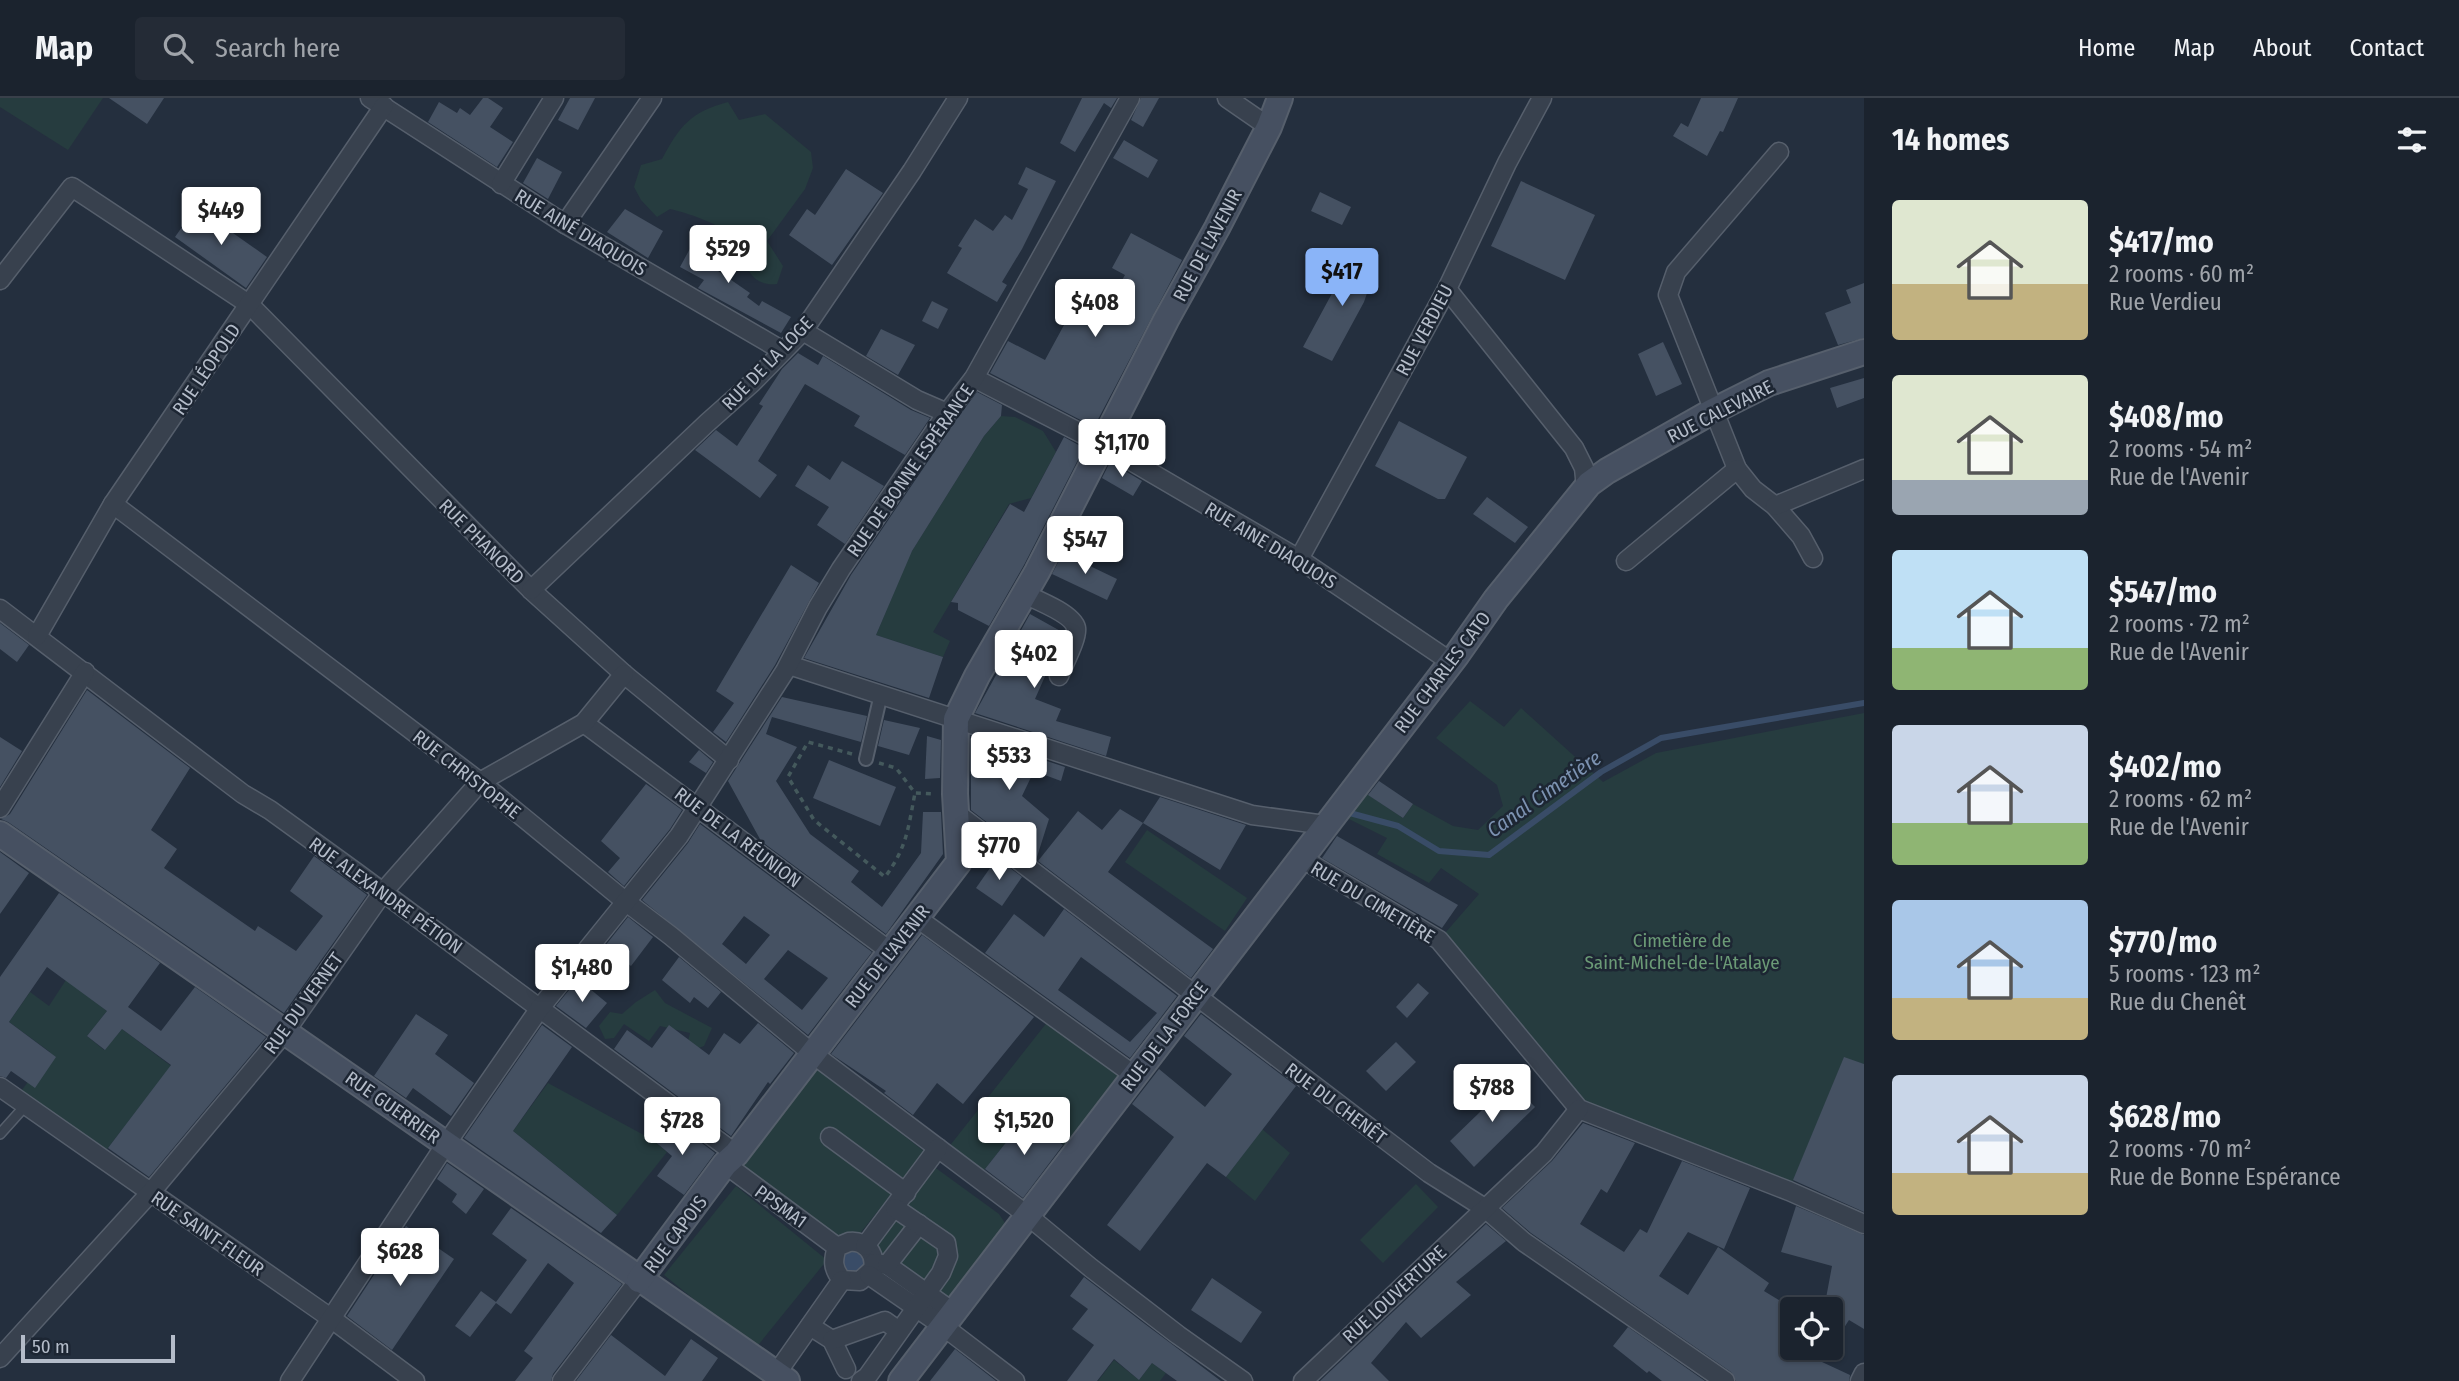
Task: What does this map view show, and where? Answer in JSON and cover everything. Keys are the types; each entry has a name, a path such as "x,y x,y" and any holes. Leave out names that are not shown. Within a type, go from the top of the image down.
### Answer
{"main road":[{"name":"RUE DE L'AVENIR","path":"813,1054 959,862 955,803 956,719 1269,127 1280,98"},
{"name":"RUE CALEVAIRE","path":"1586,488 1607,471 1713,411 1769,383 1864,352"},
{"name":"RUE CHARLES CATO","path":"1301,858 1496,599 1586,488"},
{"name":"RUE GUERRIER","path":"0,834 521,1194 639,1280 781,1374"},
{"name":"RUE DE LA FORCE","path":"901,1381 1301,858"},
{"name":"RUE CAPOIS","path":"639,1280 813,1054"}],"street":[{"path":"501,184 554,98"},
{"path":"565,224 652,98"},
{"name":"RUE DE LA LOGE","path":"531,590 707,423 722,412 803,331 912,171 958,98"},
{"name":"RUE DE BONNE ESPÉRANCE","path":"540,1008 699,808 789,665 818,607 841,569 947,413 974,379 1130,98"},
{"path":"1227,98 1269,127"},
{"name":"RUE VERDIEU","path":"1299,559 1447,289 1507,163 1542,98"},
{"name":"RUE AINÉ DIAQUOIS","path":"377,102 565,224 783,351"},
{"name":"RUE LÉOPOLD","path":"37,636 113,504 250,305 377,102"},
{"path":"1779,152 1676,272 1668,295 1737,469 1753,489 1774,506 1801,536 1813,558"},
{"name":"RUE PHANORD","path":"0,280 72,187 250,305 531,590 624,674 729,760"},
{"path":"1447,289 1574,448 1584,468 1586,488"},
{"path":"803,331 917,400 947,413"},
{"name":"RUE AINE DIAQUOIS","path":"974,379 1102,444 1299,559 1451,662"},
{"path":"1574,448 1600,463 1622,464"},
{"path":"1626,561 1737,469"},
{"path":"1774,506 1864,469"},
{"name":"RUE CHRISTOPHE","path":"113,504 480,782 671,936 764,1016 1027,1215 1091,1268 1243,1381"},
{"path":"1024,594 1070,618 1076,627 1076,636 1059,676"},
{"name":"RUE ALEXANDRE PÉTION","path":"0,610 243,794 270,810 540,1008 731,1159"},
{"path":"789,665 1252,815 1325,825"},
{"path":"0,808 85,672"},
{"name":"RUE DU VERNET","path":"0,1358 151,1192 285,1032 383,892 480,782 583,723 624,674"},
{"path":"866,759 881,694"},
{"name":"RUE DE LA RÉUNION","path":"583,723 891,952"},
{"name":"RUE DU CHENÊT","path":"955,803 1195,995 1429,1173 1486,1209 1524,1242 1725,1381"},
{"name":"RUE DU CIMETIÈRE","path":"1301,858 1439,940 1579,1109"},
{"path":"917,918 1133,1075"},
{"path":"290,1381 446,1144 540,1008"},
{"name":"RUE SAINT-FLEUR","path":"0,1087 332,1319 415,1381"},
{"path":"1579,1109 1789,1191 1864,1224"},
{"name":"RUE LOUVERTURE","path":"1303,1381 1544,1153 1579,1109"},
{"path":"830,1137 906,1193"},
{"path":"866,1247 938,1148"},
{"name":"PPSMA1","path":"731,1159 837,1247"},
{"path":"861,1381 867,1377 941,1273 948,1255 946,1243 895,1208"},
{"path":"919,1224 877,1267 860,1282 842,1280 834,1269 837,1247 855,1241 866,1247 871,1251 877,1267 948,1319 1016,1381"},
{"name":"RUE CAPOIS","path":"562,1381 639,1280"},
{"path":"802,1381 781,1374 810,1325 842,1280"},
{"path":"832,1340 885,1321 900,1331"},
{"path":"810,1325 832,1340 846,1369"},
{"path":"1860,1381 1864,1373"}],"lane":[{"path":"0,1134 26,1105"}],"path":[{"path":"915,793 908,836 899,858 885,877 814,820 788,777 808,742 897,768 915,793 955,803"}],"green space":[{"path":"0,98 103,98 68,150 0,107"},
{"path":"728,102 739,120 765,114 811,152 813,168 805,189 767,241 783,266 777,284 766,284 752,275 736,243 726,231 702,219 670,209 657,217 641,200 634,187 641,165 662,159 688,122 704,110"},
{"path":"1001,416 1015,417 1043,431 1056,452 1031,498 1009,504 933,632 950,641 943,657 876,635 910,554 984,436"},
{"name":"Cimetière de Saint-Michel-de-l'Atalaye","path":"1470,701 1504,727 1521,708 1603,782 1656,753 1864,713 1864,1064 1844,1058 1789,1191 1579,1109 1439,940 1479,894 1441,868 1429,883 1377,854 1387,838 1335,812 1355,786 1403,818 1413,804 1453,826 1478,830 1503,806 1497,785 1436,738"},
{"path":"1147,830 1247,898 1225,931 1125,862"},
{"path":"66,980 107,1011 87,1036 104,1050 122,1029 171,1066 101,1157 16,1098 50,1052 9,1022 30,992 49,1006"},
{"path":"655,990 665,1003 712,1028 704,1046 685,1053 690,1033 660,1026 649,1041 624,1024 614,1038 605,1039 599,1026 610,1012 622,1014"},
{"path":"1052,1016 1134,1075 1075,1153 1026,1117 978,1178 944,1153"},
{"path":"815,1066 925,1152 858,1236 833,1235 742,1165"},
{"path":"548,1083 653,1140 667,1152 617,1215 513,1131"},
{"path":"1262,1129 1290,1153 1255,1201 1226,1177"},
{"path":"933,1166 999,1214 1007,1226 943,1315 871,1248"},
{"path":"1416,1184 1438,1207 1383,1263 1360,1240"},
{"path":"736,1186 827,1260 755,1349 664,1275"},
{"path":"1114,1360 1139,1380 1152,1363 1166,1373 1160,1381 1098,1381"}],"water":[{"path":"855,1243 872,1266 842,1280 837,1247"}],"building":[{"path":"109,98 164,98 147,124"},
{"path":"483,98 488,98 503,108 490,127 513,142 497,167 428,122 439,102 457,113 460,108 470,115"},
{"path":"570,98 595,98 578,130 558,120"},
{"path":"1082,98 1117,98 1111,108 1104,103 1075,152 1060,143"},
{"path":"1141,98 1159,98 1143,127 1131,120"},
{"path":"1701,98 1738,98 1723,132 1720,131 1707,156 1673,136 1681,123 1688,127"},
{"path":"1124,140 1158,160 1148,178 1113,158"},
{"path":"537,158 562,172 548,199 523,183"},
{"path":"1026,167 1056,181 1002,282 1007,285 997,302 947,273 962,248 958,246 975,219 993,231 1005,215 1012,220 1028,189 1018,184"},
{"path":"846,169 883,193 832,265 789,235 807,209 815,215"},
{"path":"1521,181 1595,215 1565,280 1491,246"},
{"path":"1320,192 1351,207 1342,225 1311,211"},
{"path":"196,207 267,257 246,288 175,237"},
{"path":"625,209 663,231 648,258 607,232"},
{"path":"699,232 720,244 708,264 750,293 747,297 759,306 762,301 791,317 781,333 698,288 704,280 680,267"},
{"path":"1131,233 1182,260 1094,427 990,373 1008,341 1045,360 1076,303 1101,316 1125,275 1112,268"},
{"path":"1354,252 1378,261 1364,302 1332,361 1303,347 1336,286 1341,289"},
{"path":"1864,283 1864,338 1838,345 1825,313 1851,303 1846,290"},
{"path":"932,301 948,309 938,329 922,321"},
{"path":"881,329 915,345 898,375 866,356"},
{"path":"1663,342 1682,384 1656,396 1638,354"},
{"path":"798,353 818,365 823,356 911,410 930,418 905,455 854,426 860,416 805,384 758,461 777,475 760,498 695,450 716,430 737,446 763,406 759,404 782,369"},
{"path":"1864,378 1864,398 1837,408 1830,388"},
{"path":"977,392 1002,405 1001,416 984,436 912,551 876,635 943,657 929,698 804,658 851,575"},
{"path":"1399,421 1467,457 1445,499 1438,499 1375,466"},
{"path":"1064,437 1084,448 1024,565 989,626 958,610 958,603 951,602 1010,504 1024,512"},
{"path":"842,461 884,486 845,544 817,525 829,507 795,486 808,465 830,480"},
{"path":"1110,462 1142,481 1133,496 1102,478"},
{"path":"1487,497 1528,527 1515,543 1473,514"},
{"path":"1063,553 1117,579 1107,600 1052,574"},
{"path":"791,565 819,583 775,665 726,742 713,732 734,703 716,691"},
{"path":"1030,614 1064,633 1035,699 1061,709 1056,721 1111,737 1106,756 975,713"},
{"path":"0,623 29,645 17,662 0,649"},
{"path":"87,690 190,768 151,830 177,849 164,868 255,931 258,926 296,951 323,916 290,891 314,856 367,895 284,1013 1,819 10,814"},
{"path":"782,697 867,716 861,742 772,717 766,734 797,747 776,781 810,834 859,871 851,882 882,907 921,853 923,812 941,812 943,854 886,934 761,841 728,781"},
{"path":"884,720 920,728 909,755 878,746"},
{"path":"927,736 941,740 940,778 925,779"},
{"path":"971,736 1065,767 1061,781 1034,771 1022,796 1049,819 1036,860 971,810"},
{"path":"0,737 22,751 0,787"},
{"path":"699,750 713,762 706,773 689,762"},
{"path":"829,760 896,787 880,826 813,798"},
{"path":"1379,781 1413,804 1403,818 1368,795"},
{"path":"646,784 682,810 624,886 608,872 620,858 601,841"},
{"path":"1160,797 1246,825 1220,870 1143,823"},
{"path":"1120,809 1143,823 1108,872 1213,949 1191,978 1038,861 1078,811 1102,830"},
{"path":"700,824 872,952 808,1035 642,900","holes":["744,916 770,935 746,964 722,944","788,950 828,978 802,1010 764,979"]},
{"path":"1337,836 1458,905 1442,928 1322,858"},
{"path":"0,852 29,873 0,914"},
{"path":"997,858 1022,877 1002,906 976,888"},
{"path":"59,893 160,963 128,1007 161,1031 195,987 266,1037 149,1177 108,1148 171,1065 122,1029 105,1050 87,1036 107,1011 47,967 9,1022 56,1057 35,1088 11,1071 6,1078 0,1076 0,977"},
{"path":"1064,909 1177,996 1130,1058 985,953 1014,914 1044,937","holes":["1081,957 1157,1013 1130,1042 1058,990"]},
{"path":"628,917 653,937 631,966 605,946"},
{"path":"922,935 1034,1017 963,1104 937,1083 913,1115 884,1093 886,1091 831,1054"},
{"path":"559,945 570,953 560,965 549,957"},
{"path":"679,957 721,992 708,1008 694,997 690,1003 662,980"},
{"path":"578,979 607,1003 586,1028 556,1006"},
{"path":"1418,983 1429,993 1407,1018 1396,1007"},
{"path":"416,1014 448,1035 435,1054 474,1083 451,1116 413,1088 406,1098 374,1076"},
{"path":"1201,1014 1296,1086 1226,1177 1207,1163 1140,1251 1107,1225 1174,1137 1132,1104 1159,1069 1205,1107 1232,1074 1184,1036"},
{"path":"758,1023 794,1053 770,1084 768,1082 731,1136 614,1049 627,1030 652,1048 669,1025 709,1055 724,1033 740,1044"},
{"path":"542,1025 572,1047 513,1131 617,1215 601,1233 464,1138"},
{"path":"1396,1042 1416,1062 1386,1091 1366,1071"},
{"path":"1844,1057 1864,1064 1864,1212 1793,1180"},
{"path":"1511,1082 1535,1107 1474,1167 1450,1141"},
{"path":"1026,1117 1063,1145 1023,1198 985,1169"},
{"path":"670,1119 715,1153 684,1195 657,1176 672,1156 653,1140"},
{"path":"1583,1123 1635,1143 1607,1193 1601,1189 1580,1224 1624,1252 1640,1229 1647,1233 1682,1161 1750,1188 1724,1249 1688,1232 1659,1276 1688,1295 1718,1247 1769,1283 1764,1291 1780,1301 1780,1360 1823,1360 1822,1362 1850,1375 1849,1381 1736,1381 1731,1372 1531,1233 1502,1208 1552,1161"},
{"path":"447,1163 484,1189 466,1214 452,1202 457,1194 437,1179"},
{"path":"1796,1206 1864,1235 1864,1329 1849,1320 1843,1329 1843,1297 1826,1297 1832,1266 1781,1252"},
{"path":"511,1208 622,1284 553,1374 551,1381 515,1381 533,1358 524,1351 574,1283 548,1263 511,1314 496,1303 470,1337 455,1326 481,1291 496,1302 527,1260 492,1234"},
{"path":"1486,1224 1506,1241 1456,1282 1471,1295 1421,1338 1406,1322 1371,1363 1389,1381 1320,1381"},
{"path":"406,1226 454,1259 392,1350 347,1316"},
{"path":"1084,1277 1221,1381 1177,1381 1152,1363 1139,1380 1114,1359 1097,1381 1067,1381 1094,1345 1072,1329 1088,1309 1070,1296"},
{"path":"1212,1278 1262,1312 1241,1343 1191,1310"},
{"path":"1628,1327 1705,1381 1662,1381 1649,1371 1647,1373 1613,1346"},
{"path":"611,1335 665,1376 691,1339 718,1358 702,1381 576,1381"},
{"path":"955,1349 996,1381 930,1381"}],"waterway":[{"name":"Canal Cimetière","path":"1346,812 1398,826 1439,851 1489,855 1601,772 1661,738 1864,703"}]}
